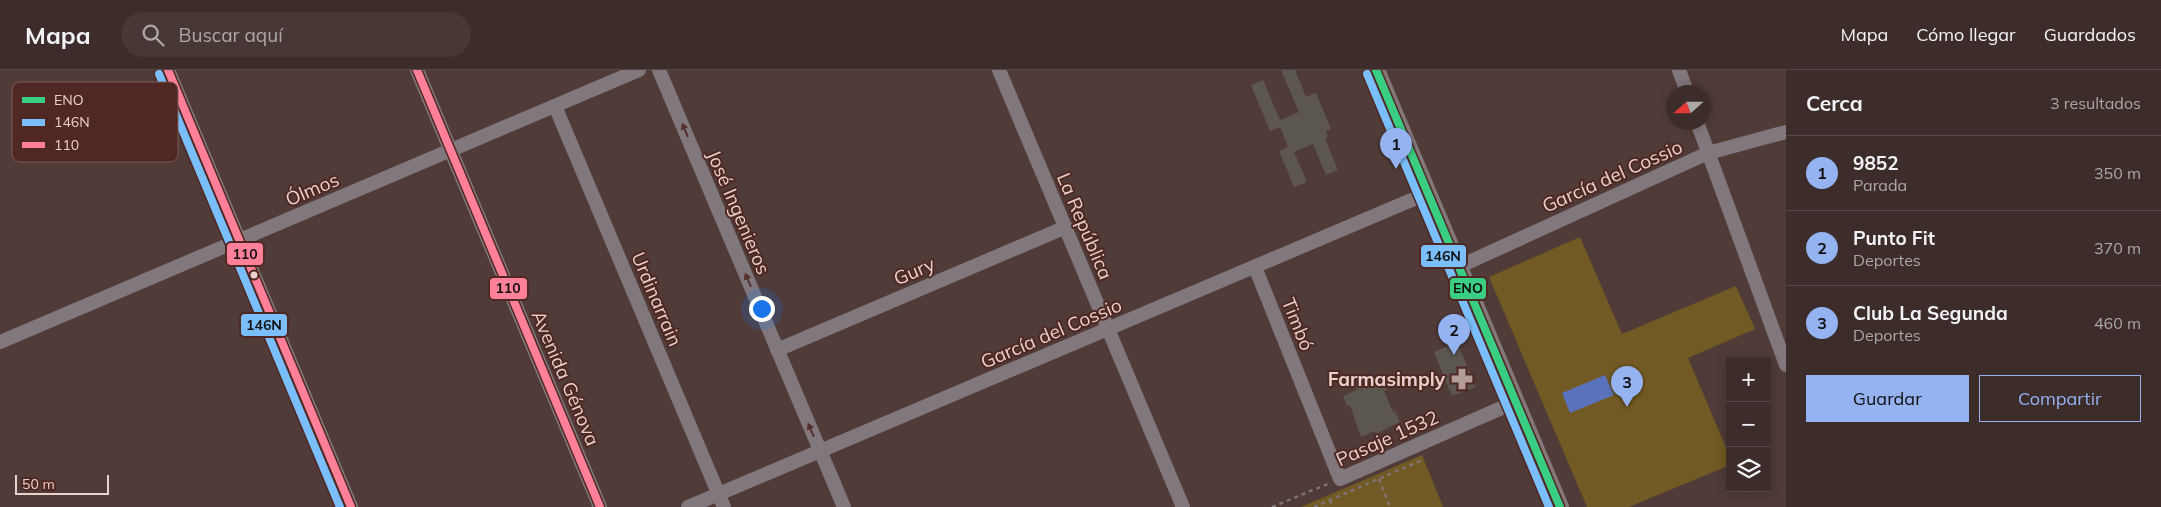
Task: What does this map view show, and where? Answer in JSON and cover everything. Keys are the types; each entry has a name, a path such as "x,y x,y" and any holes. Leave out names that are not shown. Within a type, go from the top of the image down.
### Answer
{"main road":[{"path":"1376,70 1560,507"}],"street":[{"path":"168,70 173,82"},
{"name":"Avenida Génova","path":"417,70 600,507"},
{"name":"Ólmos","path":"0,342 639,70"},
{"name":"José Ingenieros","path":"659,70 844,507"},
{"name":"La República","path":"1000,70 1183,507"},
{"path":"1678,70 1683,85"},
{"path":"178,94 351,507"},
{"name":"Urdinarrain","path":"555,106 721,501"},
{"path":"1700,130 1786,365"},
{"name":"García del Cossio","path":"1458,266 1708,153 1786,132"},
{"name":"García del Cossio","path":"688,507 721,501 820,451 1428,193"},
{"name":"Gury","path":"777,350 1066,227"},
{"name":"Timbó","path":"1255,266 1340,479"},
{"name":"Pasaje 1532","path":"1340,479 1516,402"}],"path":[{"path":"1314,507 1420,461 1414,446"},
{"name":"Pasaje 1532","path":"1272,507 1280,506 1340,479"},
{"path":"1379,479 1390,507"},
{"path":"1330,500 1332,507"}],"shaded area":[{"path":"1580,237 1622,334 1736,286 1755,329 1688,358 1726,448 1726,467 1629,507 1587,507 1489,277"},
{"path":"1422,455 1443,507 1301,507"}],"water":[{"path":"1605,375 1614,395 1570,413 1562,393"}],"building":[{"path":"1281,70 1295,70 1306,97 1316,93 1331,129 1326,131 1328,137 1325,139 1338,170 1326,175 1313,144 1294,152 1307,182 1294,187 1279,151 1288,147 1280,127 1270,131 1251,85 1263,80 1280,120 1299,112"},
{"path":"1457,342 1476,387 1452,396 1434,352"},
{"path":"1376,378 1377,381 1382,379 1387,390 1384,391 1393,412 1395,411 1400,422 1376,434 1375,431 1361,437 1350,405 1347,406 1343,396 1357,390 1356,387"}],"transit line":[{"name":"110","path":"168,70 173,82"},
{"name":"110","path":"417,70 600,507"},
{"name":"ENO","path":"1376,70 1560,507"},
{"name":"146N","path":"159,74 162,82"},
{"name":"146N","path":"1367,74 1549,507"},
{"name":"110","path":"178,94 351,507"},
{"name":"146N","path":"178,119 340,507"}],"place":[{"name":"9852","path":"1396,169"},
{"name":"Punto Fit","path":"1454,355"},
{"name":"Farmasimply","path":"1462,379"},
{"name":"Club La Segunda","path":"1627,407"}]}
